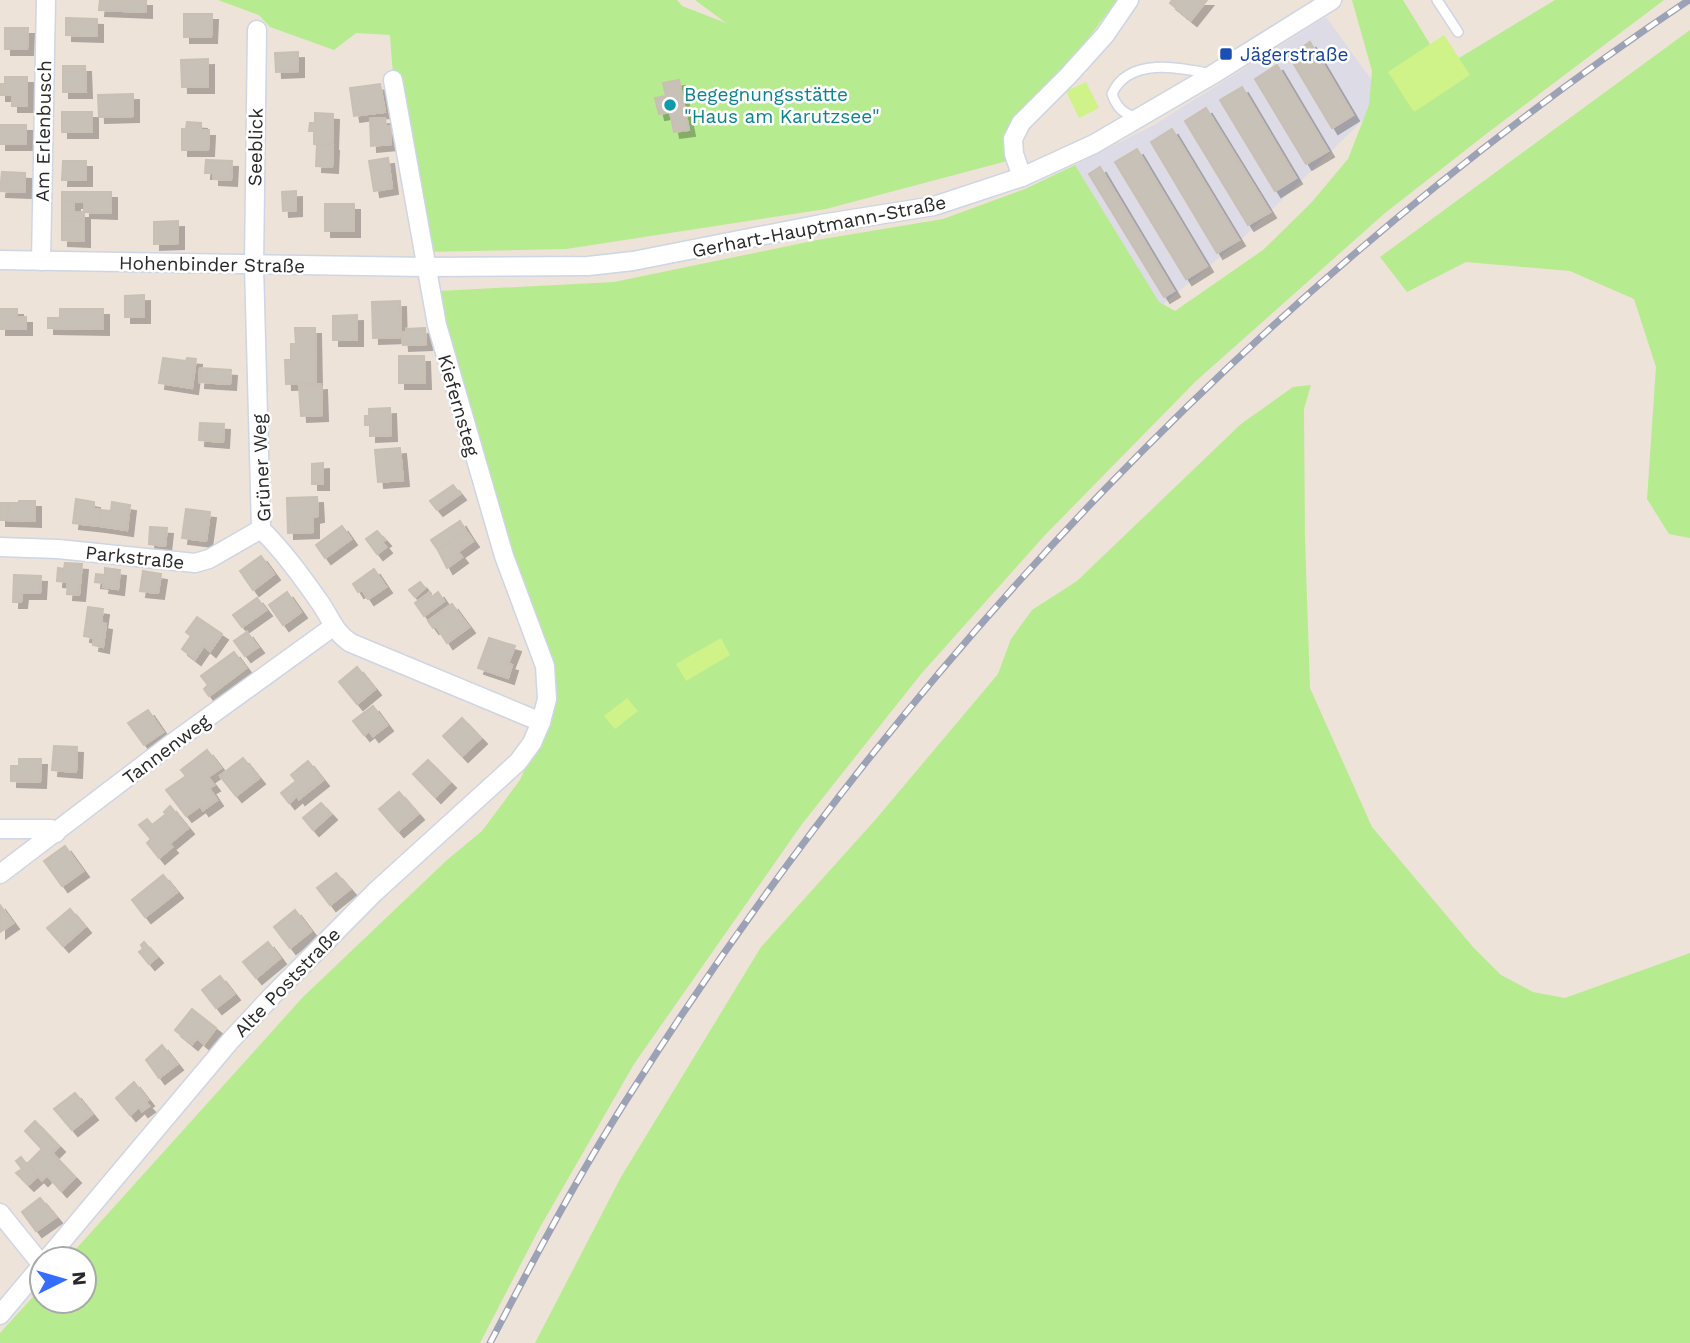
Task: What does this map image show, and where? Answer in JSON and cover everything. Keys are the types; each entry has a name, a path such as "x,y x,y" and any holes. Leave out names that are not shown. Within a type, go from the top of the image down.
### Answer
{"street":[{"name":"Am Erlenbusch","path":"41,261 46,0"},
{"path":"1022,177 1014,154 1013,139 1021,123 1105,35 1129,0"},
{"name":"Gerhart-Hauptmann-Straße","path":"425,267 553,267 633,261 821,223 934,206 1022,177 1086,148 1212,75 1332,0"},
{"name":"Seeblick","path":"254,265 257,30"},
{"name":"Kiefernsteg","path":"393,80 437,325 503,556 545,666 547,699 541,722"},
{"name":"Hohenbinder Straße","path":"0,260 425,267"},
{"name":"Grüner Weg","path":"254,265 261,529 286,554 326,610 339,635 351,643 541,722"},
{"name":"Parkstraße","path":"0,547 58,549 195,563 209,559 261,529"},
{"name":"Tannenweg","path":"0,874 171,744 334,626"},
{"name":"Alte Poststraße","path":"59,1245 231,1040 357,910 518,762 532,743 541,722"},
{"path":"0,829 51,829 56,833"},
{"path":"0,1213 28,1248"},
{"path":"0,1315 28,1282"}],"lane":[{"path":"1437,0 1458,32"},
{"path":"1138,118 1116,107 1112,94 1117,82 1128,73 1168,68 1212,75"}],"shaded area":[{"path":"1326,17 1376,86 1376,107 1241,240 1161,306 1075,165 1154,125"}],"green space":[{"path":"218,0 677,0 682,6 726,23 695,0 1117,0 1007,140 1007,161 826,209 566,249 423,252 407,171 390,35 356,33 334,50 270,27 259,15"},
{"path":"1352,0 1403,0 1444,67 1555,0 1664,0 1385,213 1196,381 1045,535 921,674 802,824 634,1064 539,1229 480,1343 0,1343 0,1333 28,1302 28,1315 98,1315 98,1245 80,1245 303,997 447,860 482,831 520,780 528,762 548,701 465,402 439,291 614,282 817,240 943,219 1025,189 1075,165 1159,302 1175,311 1263,250 1311,203 1348,159 1369,105 1372,71"},
{"path":"1690,30 1690,538 1669,534 1647,499 1656,367 1634,299 1570,271 1466,262 1407,292 1380,257"},
{"path":"1444,35 1470,75 1414,112 1388,72"},
{"path":"1086,82 1099,108 1079,118 1066,91"},
{"path":"1311,385 1304,409 1310,688 1372,827 1473,947 1501,975 1533,992 1565,998 1690,953 1690,1343 535,1343 621,1177 761,947 876,819 998,674 1011,639 1032,610 1077,581 1241,424 1293,387"},
{"path":"721,638 730,655 686,681 676,664"},
{"path":"627,698 638,711 615,729 604,716"}],"building":[{"path":"100,0 146,0 146,12 99,10"},
{"path":"1172,0 1207,0 1191,20 1170,3"},
{"path":"184,14 212,14 211,37 184,37"},
{"path":"66,18 97,19 97,36 66,35"},
{"path":"5,28 28,28 27,49 5,49"},
{"path":"1310,42 1353,115 1332,128 1289,56"},
{"path":"298,52 298,71 276,72 275,53"},
{"path":"208,59 208,87 182,87 181,60"},
{"path":"1277,65 1328,151 1306,164 1255,79"},
{"path":"63,66 85,66 86,92 63,92"},
{"path":"5,77 27,77 27,106 12,106 12,95 0,95 0,84 5,84"},
{"name":"Begegnungsstätte \"Haus am Karutzsee\"","path":"679,80 689,130 674,132 670,112 659,114 655,98 666,96 663,83"},
{"path":"380,84 385,112 354,116 350,88"},
{"path":"1242,87 1296,178 1275,191 1220,100"},
{"path":"133,94 133,116 99,117 98,95"},
{"path":"1206,108 1270,212 1248,225 1185,121"},
{"path":"62,112 92,112 92,132 62,132"},
{"path":"315,113 333,114 332,145 314,144 314,131 309,131 310,123 315,123"},
{"path":"385,118 386,126 390,126 391,144 371,146 370,119"},
{"path":"187,122 201,123 201,130 209,130 208,150 182,150 182,129 186,129"},
{"path":"0,125 26,125 26,144 0,144"},
{"path":"1172,129 1239,240 1217,253 1151,142"},
{"path":"317,144 333,145 332,167 316,166"},
{"path":"1137,149 1207,266 1186,279 1115,162"},
{"path":"388,158 392,188 374,191 369,161"},
{"path":"206,160 232,161 231,180 213,179 213,173 205,173"},
{"path":"63,161 86,161 86,180 62,180"},
{"path":"1100,167 1174,291 1164,297 1089,174"},
{"path":"2,172 25,173 25,192 0,191"},
{"path":"296,191 296,210 283,211 282,192"},
{"path":"62,192 111,192 111,213 84,212 84,202 62,202"},
{"path":"62,202 74,202 74,212 84,212 84,221 62,221"},
{"path":"325,204 354,204 354,231 325,231"},
{"path":"62,221 84,221 84,241 62,240"},
{"path":"178,221 178,243 154,244 154,222"},
{"path":"144,295 144,317 125,317 125,296"},
{"path":"400,301 401,337 373,338 372,302"},
{"path":"0,309 17,309 17,317 26,317 26,329 0,329"},
{"path":"60,309 103,309 103,329 48,328 48,318 60,318"},
{"path":"357,315 357,340 333,340 333,316"},
{"path":"295,328 315,328 316,383 286,384 285,360 291,360 291,344 296,344"},
{"path":"425,328 426,344 403,345 402,332 406,332 406,329"},
{"path":"399,356 424,356 425,383 399,383"},
{"path":"163,358 186,361 187,358 196,359 192,388 159,383"},
{"path":"200,368 231,370 230,384 199,382"},
{"path":"321,384 322,415 301,416 299,386"},
{"path":"390,408 391,435 370,436 370,425 365,425 365,416 369,416 369,409"},
{"path":"200,423 224,424 223,442 199,440"},
{"path":"400,448 403,480 378,482 375,450"},
{"path":"323,463 323,484 312,484 312,464"},
{"path":"453,485 460,494 437,510 430,501"},
{"path":"317,497 318,516 313,517 313,532 288,533 287,498"},
{"path":"76,499 94,502 94,509 101,510 99,526 73,523"},
{"path":"35,501 35,521 7,520 8,503"},
{"path":"112,502 130,505 127,530 99,526 101,510 111,511"},
{"path":"0,503 8,503 7,520 0,520"},
{"path":"186,509 210,512 206,541 182,538"},
{"path":"460,521 466,531 438,550 431,540"},
{"path":"342,526 351,539 325,558 316,545"},
{"path":"150,527 167,528 165,546 149,544"},
{"path":"377,531 385,540 382,542 386,547 377,554 366,539"},
{"path":"466,531 473,541 458,552 462,557 447,568 438,550"},
{"path":"261,556 274,574 253,590 240,571"},
{"path":"65,563 82,564 79,595 67,594 68,582 57,581 58,568 64,569"},
{"path":"105,568 120,570 118,589 103,587 104,583 95,582 96,574 105,575"},
{"path":"374,569 386,587 368,599 362,590 358,592 353,584"},
{"path":"143,571 161,574 158,593 140,591"},
{"path":"14,575 41,576 40,593 22,593 21,602 13,602"},
{"path":"420,582 425,588 415,597 409,590"},
{"path":"287,592 301,612 283,625 269,605"},
{"path":"438,592 444,601 424,616 415,603 429,593 432,597"},
{"path":"257,598 266,610 242,627 233,615"},
{"path":"452,604 469,627 447,643 436,626 433,628 428,621"},
{"path":"88,607 103,609 101,623 106,624 103,647 93,645 94,638 84,636"},
{"path":"197,617 222,634 210,651 204,646 195,659 182,649 191,636 186,632"},
{"path":"247,632 258,647 245,656 234,641"},
{"path":"489,638 515,646 508,664 512,665 508,678 478,668"},
{"path":"234,652 246,668 209,696 204,689 208,685 201,676"},
{"path":"357,667 375,689 357,704 339,682"},
{"path":"373,706 387,725 373,736 369,731 364,735 353,721"},
{"path":"148,710 163,732 144,745 128,723"},
{"path":"462,718 481,738 462,756 443,736"},
{"path":"54,746 77,747 76,772 52,770"},
{"path":"207,750 221,768 208,777 214,785 209,788 217,800 203,810 200,806 186,816 166,790 186,776 181,770"},
{"path":"243,758 259,778 236,796 220,776"},
{"path":"19,759 41,759 40,782 11,781 11,766 19,766"},
{"path":"428,760 450,782 435,797 413,774"},
{"path":"308,761 323,780 299,799 297,796 289,803 281,793 296,781 291,775"},
{"path":"399,792 418,814 398,831 379,809"},
{"path":"321,803 331,814 313,830 303,818"},
{"path":"170,806 188,828 169,844 172,847 159,858 147,843 151,839 139,825 147,819 152,825 166,814 164,812"},
{"path":"65,846 83,871 62,886 44,861"},
{"path":"336,873 350,889 330,905 317,888"},
{"path":"163,875 177,892 145,917 132,900"},
{"path":"0,905 13,923 0,932"},
{"path":"70,909 85,927 63,946 47,928"},
{"path":"295,910 311,931 290,948 274,927"},
{"path":"144,942 157,957 149,964 139,952 143,949 141,945"},
{"path":"268,942 280,958 256,978 243,962"},
{"path":"220,976 234,994 216,1008 202,990"},
{"path":"192,1009 216,1028 204,1044 197,1038 192,1044 175,1030"},
{"path":"162,1045 177,1064 159,1078 146,1060"},
{"path":"134,1082 148,1100 145,1102 149,1106 142,1111 139,1107 130,1115 116,1098"},
{"path":"75,1093 92,1114 72,1130 54,1109"},
{"path":"35,1121 59,1146 52,1153 75,1177 61,1191 47,1175 42,1180 27,1164 42,1149 25,1131"},
{"path":"21,1157 37,1177 28,1185 16,1173 22,1169 16,1161"},
{"path":"40,1198 56,1217 36,1231 22,1212"}],"railway":[{"path":"490,1343 595,1150 741,929 855,777 976,630 1105,489 1241,356 1383,229 1533,111 1689,0"}],"place":[{"name":"Jägerstraße","path":"1226,54"},
{"name":"Begegnungsstätte \"Haus am Karutzsee\"","path":"670,105"}]}
